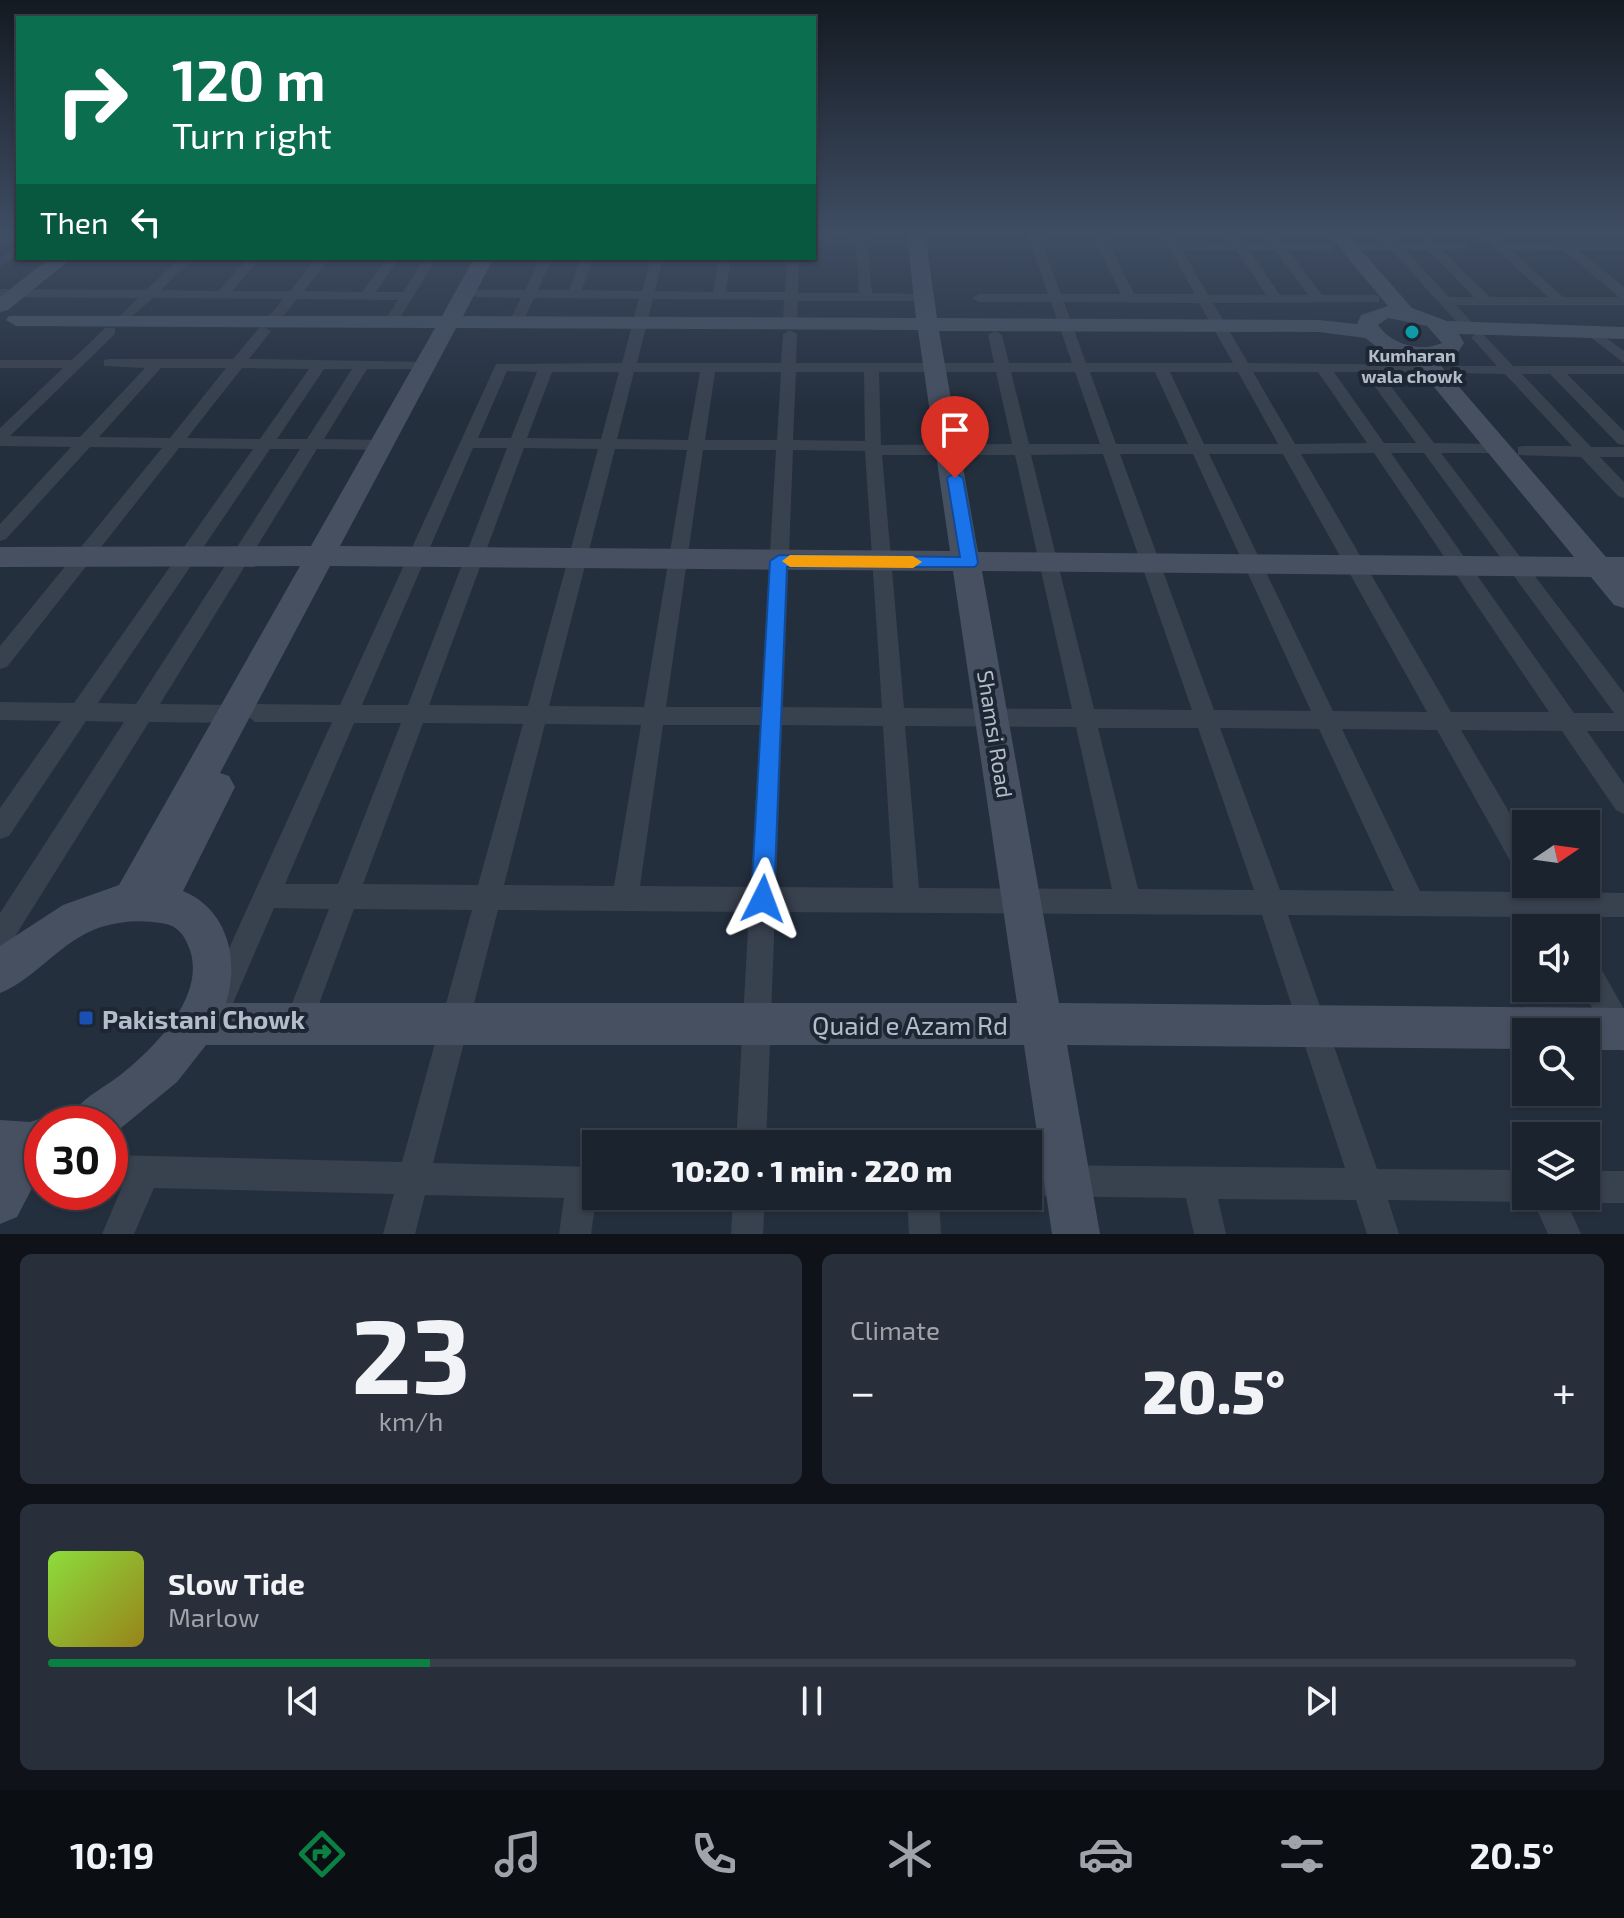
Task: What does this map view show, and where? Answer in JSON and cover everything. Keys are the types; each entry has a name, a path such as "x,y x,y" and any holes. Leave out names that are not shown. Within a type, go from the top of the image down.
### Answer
{"street":[{"path":"5,311 26,292"},
{"path":"0,439 152,292"},
{"path":"221,295 224,292"},
{"path":"0,661 296,292"},
{"path":"366,296 369,292"},
{"path":"391,321 410,292"},
{"path":"144,902 468,292"},
{"path":"516,322 531,292"},
{"path":"573,296 575,292"},
{"path":"399,1234 648,292"},
{"path":"719,297 720,292"},
{"path":"752,1130 791,292"},
{"path":"866,292 866,298"},
{"name":"Shamsi Road","path":"924,292 1076,1234"},
{"path":"1053,292 1203,720 1272,905 1383,1234"},
{"path":"1126,292 1129,298"},
{"path":"1200,292 1512,840"},
{"path":"1271,292 1276,299"},
{"path":"1312,292 1318,299"},
{"path":"1375,292 1388,308 1448,347 1510,370 1624,370"},
{"path":"1375,292 1388,308"},
{"path":"1436,292 1445,301 1448,347 1511,450 1617,568 1624,597"},
{"path":"1477,292 1486,301"},
{"path":"1550,292 1560,301"},
{"path":"329,556 382,445 425,365 477,293 866,298 1003,367 1368,367 1524,332 1624,333"},
{"path":"5,311 150,294 407,296"},
{"path":"979,298 1318,299 1388,308"},
{"path":"1445,301 1624,301"},
{"path":"1370,332 1368,319 1388,308"},
{"path":"5,311 116,325 1223,331 1326,335 1347,331 1370,332 1394,348 1448,347 1510,370 1624,492"},
{"path":"268,326 391,321 452,327 516,322 640,328"},
{"path":"121,1106 166,1065 203,1024 264,896 501,367 871,367 930,331 995,335 1066,330"},
{"path":"1594,333 1624,359"},
{"path":"995,335 1128,902"},
{"path":"109,363 425,365"},
{"path":"0,535 157,363"},
{"path":"0,364 75,364"},
{"path":"0,828 320,364"},
{"path":"0,937 363,364"},
{"path":"298,1024 546,367"},
{"path":"625,898 708,367"},
{"path":"871,367 873,448 907,900"},
{"path":"1160,367 1413,904"},
{"path":"1368,367 1624,709"},
{"path":"1323,368 1624,803"},
{"path":"1554,370 1624,440"},
{"path":"0,439 382,445"},
{"path":"467,443 784,445 950,450 1428,448 1624,452"},
{"path":"0,557 416,556 1617,568"},
{"path":"0,711 1624,722"},
{"path":"264,896 1272,905 1413,904 1512,896"},
{"path":"1572,898 1624,905"},
{"path":"0,973 32,944 72,919 112,905 144,902 179,907 201,925 211,951 210,985 203,1024"},
{"path":"1600,993 1623,1032"},
{"name":"Quaid e Azam Rd","path":"203,1024 1040,1024 1623,1032"},
{"path":"128,1171 582,1184"},
{"path":"118,1234 145,1171"},
{"path":"1042,1181 1512,1186"},
{"path":"1198,1183 1210,1234"},
{"path":"1600,1187 1624,1187"},
{"path":"575,1234 582,1209"},
{"path":"747,1234 748,1210"},
{"path":"924,1210 925,1234"},
{"path":"1554,1210 1565,1234"}],"slow traffic":[{"path":"790,561 913,562"}],"place":[{"name":"Kumharan wala chowk","path":"1412,332"},
{"name":"Pakistani Chowk","path":"86,1018"}],"route":[{"path":"763,899 779,561 969,563 955,478"}]}
